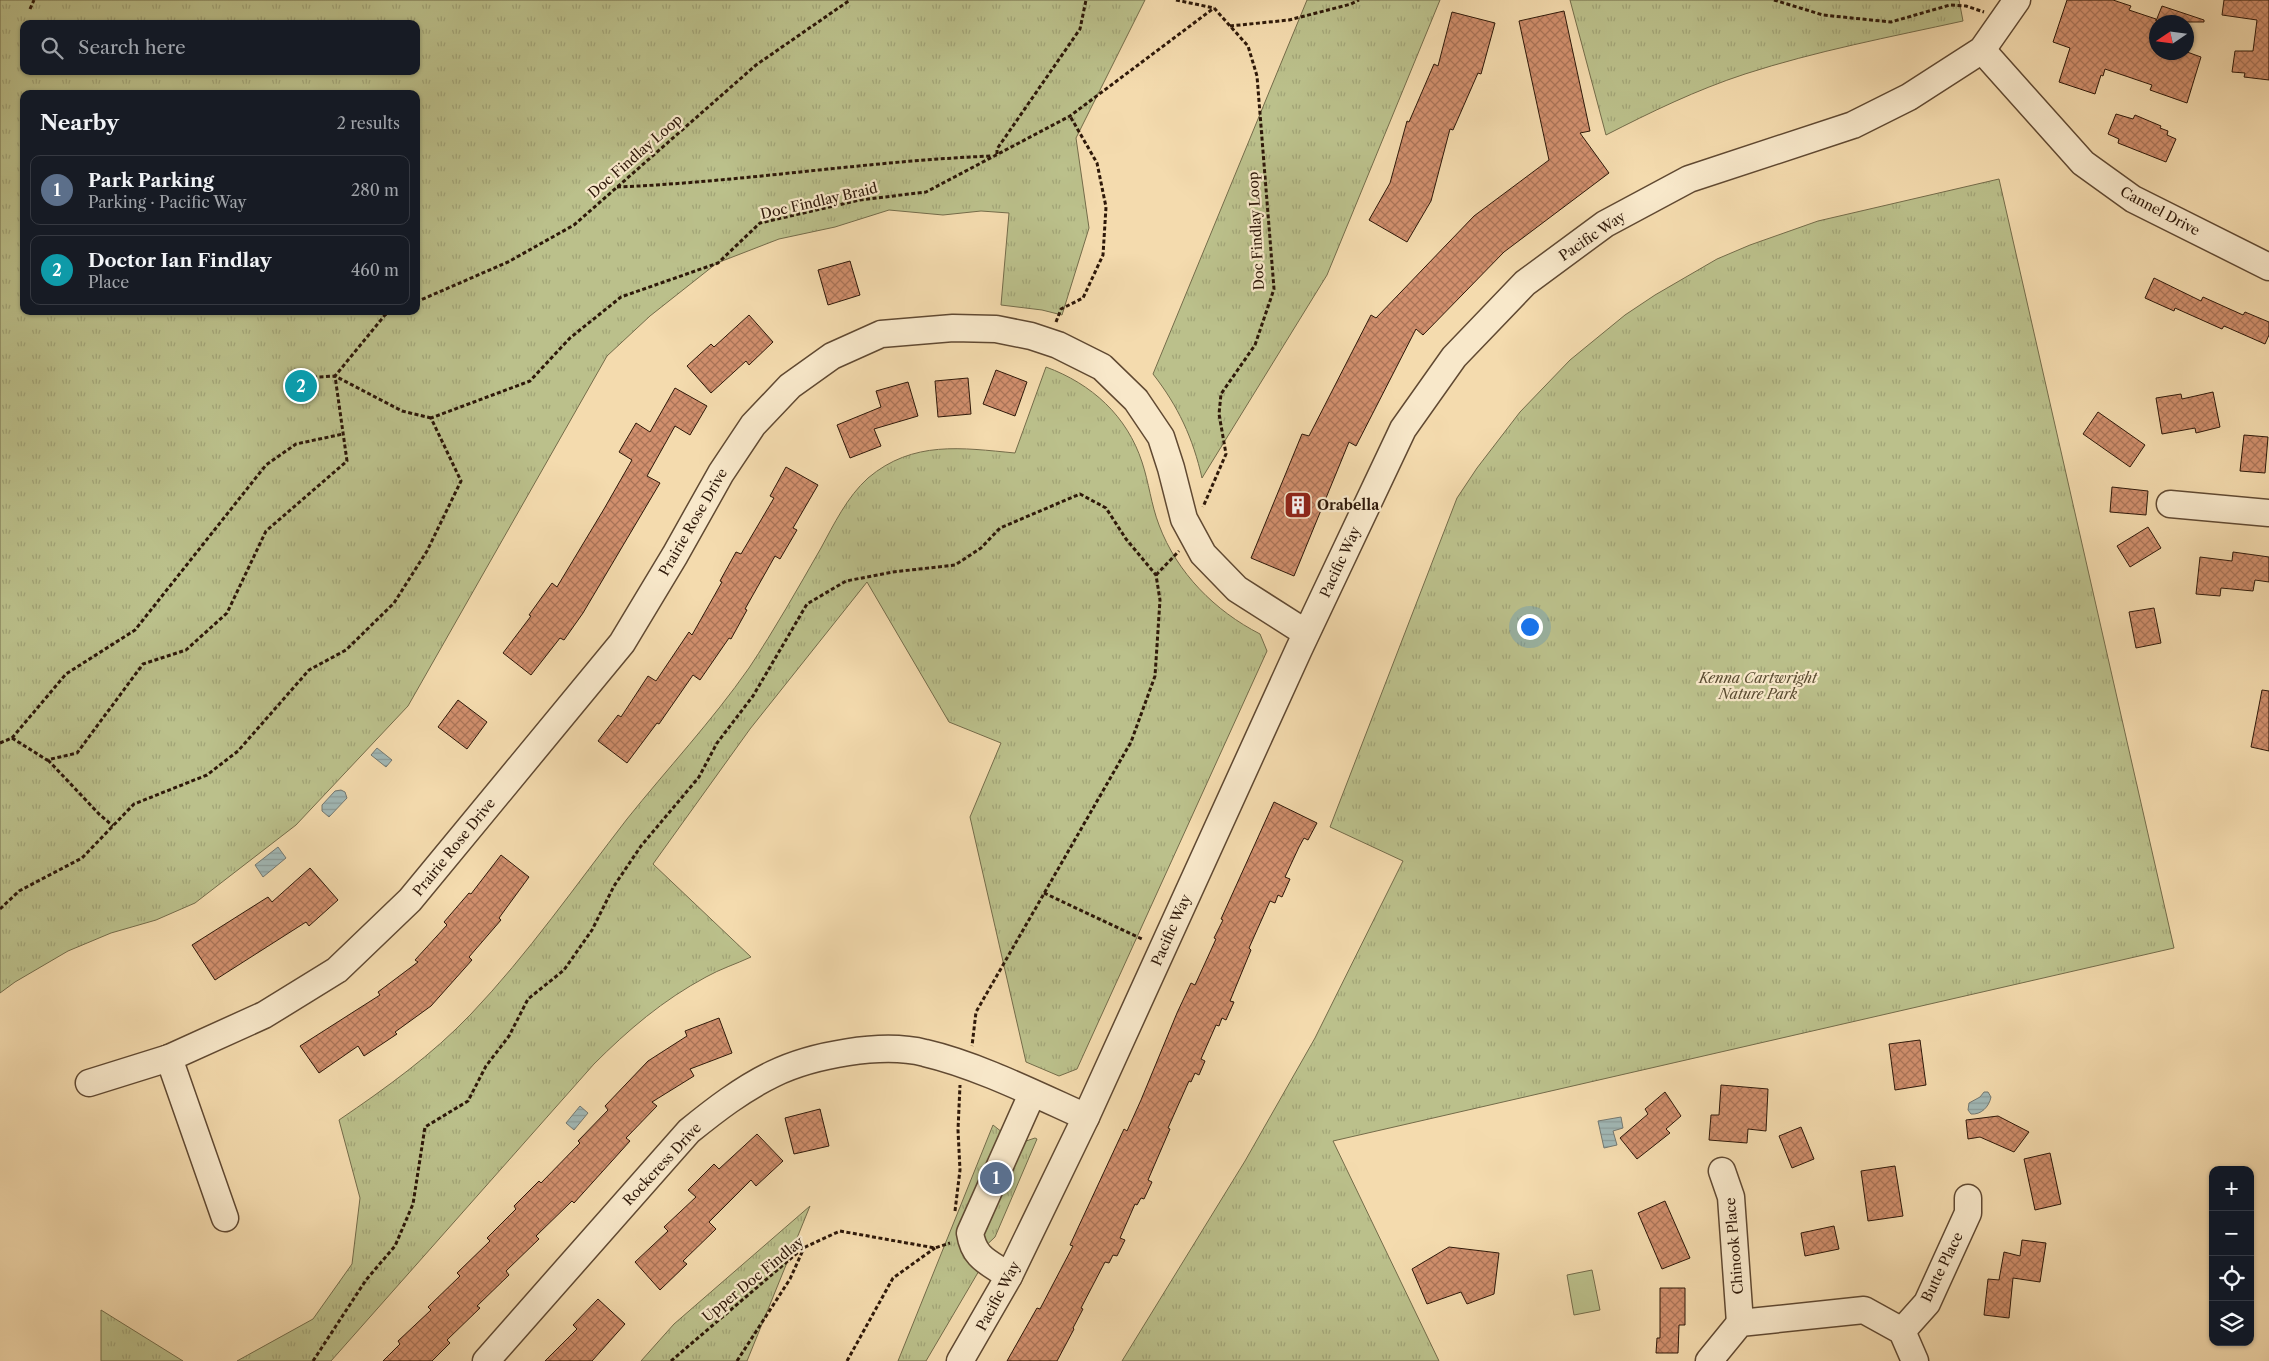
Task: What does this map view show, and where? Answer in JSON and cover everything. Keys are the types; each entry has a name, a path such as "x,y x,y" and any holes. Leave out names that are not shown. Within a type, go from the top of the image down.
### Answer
{"street":[{"name":"Pacific Way","path":"960,1361 1009,1276 1086,1118 1306,633 1403,429 1454,357 1525,282 1605,224 1689,179 1853,125 1909,97 1982,50 2017,0"},
{"name":"Cannel Drive","path":"1982,50 2083,163 2133,199 2269,267"},
{"name":"Prairie Rose Drive","path":"89,1083 169,1058 264,1015 337,970 410,900 622,643 675,555 720,473 753,425 790,386 832,356 881,334 953,328 996,329 1031,336 1058,345 1102,367 1136,400 1161,437 1184,519 1203,554 1236,589 1306,633"},
{"path":"2170,504 2269,513"},
{"name":"Rockcress Drive","path":"486,1361 688,1131 727,1101 774,1073 831,1054 879,1049 924,1052 969,1068 1086,1118"},
{"path":"169,1058 225,1218"},
{"path":"1009,1276 978,1254 957,1232 1032,1094"},
{"name":"Chinook Place","path":"1722,1171 1731,1197 1740,1323"},
{"name":"Butte Place","path":"1902,1331 1927,1303 1968,1213 1968,1198"},
{"path":"1710,1361 1740,1323 1864,1310 1902,1331 1915,1361"}],"path":[{"path":"30,9 34,0"},
{"name":"Doc Findlay Loop","path":"420,300 508,262 574,224 756,65 850,0"},
{"path":"616,187 690,184 930,158 996,155 998,149 1080,29 1086,0"},
{"path":"1176,0 1214,8"},
{"path":"1230,26 1289,20 1351,4 1359,0"},
{"path":"1774,0 1823,15 1891,22 1950,5 1966,6 1984,11 2001,24"},
{"name":"Doc Findlay Loop","path":"1199,516 1226,454 1219,414 1221,394 1255,345 1274,289 1257,76 1248,46 1214,8"},
{"name":"Doc Findlay Braid","path":"431,418 530,381 570,338 621,297 718,263 760,223 860,200 926,192 1070,116 1214,8"},
{"path":"1055,327 1061,309 1082,298 1103,256 1104,246 1106,207 1097,163 1070,116"},
{"path":"47,760 77,753 143,664 186,650 227,613 266,531 347,461 335,376 385,315"},
{"path":"0,909 19,891 82,858 134,804 207,775 238,751 309,670 346,650 394,603 427,551 461,481 431,418 402,411 335,376 300,378"},
{"path":"0,743 12,738 66,674 135,630 266,465 296,444 343,434"},
{"path":"313,1361 366,1280 395,1246 413,1204 425,1128 468,1101 486,1066 509,1036 528,999 564,970 592,930 614,886 641,846 699,776 717,743 753,696 807,604 846,581 893,572 955,565 981,548 1000,528 1080,494 1106,508 1126,539 1156,575 1160,600 1155,676 1131,742 976,1012 969,1068 959,1086 958,1130 960,1170 957,1232"},
{"path":"1156,575 1179,550"},
{"path":"12,738 47,760 99,814 114,826"},
{"path":"1044,893 1163,948"},
{"name":"Upper Doc Findlay","path":"672,1361 804,1248 840,1230 935,1248 957,1232"},
{"path":"737,1361 790,1279 804,1248"},
{"path":"847,1361 893,1278 935,1248"}],"green space":[{"path":"0,0 1145,0 1076,138 1089,228 1062,315 1042,310 1001,305 1009,213 981,211 943,215 889,210 835,227 779,239 717,263 650,316 607,356 408,706 296,825 195,903 156,920 111,933 68,951 0,993"},
{"path":"1307,0 1440,0 1327,275 1202,478 1184,423 1170,398 1153,374"},
{"path":"1570,0 1959,0 1963,21 1826,51 1745,74 1674,102 1606,135"},
{"name":"Kenna Cartwright Nature Park","path":"1999,179 2174,948 1333,1141 1439,1361 1122,1361 1245,1161 1315,1038 1403,861 1330,827 1457,498 1477,468 1520,412 1570,360 1625,315 1717,259 1818,221"},
{"path":"1046,367 1063,374 1093,392 1117,416 1135,445 1142,462 1159,525 1176,559 1199,589 1213,602 1243,625 1260,634 1267,651 1077,1069 1059,1076 1026,1062 970,817 1001,743 949,722 867,582 750,729 653,864 751,957 711,974 690,986 647,1016 607,1051 331,1361 237,1361 313,1319 352,1264 360,1198 339,1120 391,1083 441,1043 471,1014 512,968 627,819 735,688 768,638 842,511 860,485 885,466 902,457 920,452 938,449 976,449 1015,453"},
{"path":"993,1125 1017,1144 1037,1139 995,1237 976,1255 983,1264 926,1361 898,1361"},
{"path":"810,1206 747,1361 641,1361 674,1324"},
{"path":"1592,1270 1600,1310 1574,1315 1567,1275"},
{"path":"101,1310 183,1361 101,1361"}],"water":[{"path":"377,748 392,760 386,767 371,755"},
{"path":"341,790 345,792 347,798 329,817 322,811 322,805 335,791"},
{"path":"278,847 286,858 263,877 255,865"},
{"path":"1984,1092 1988,1092 1991,1097 1988,1104 1981,1112 1971,1114 1968,1110 1969,1103 1980,1097"},
{"path":"580,1106 588,1113 574,1130 566,1123"},
{"path":"1621,1117 1623,1128 1613,1131 1617,1145 1604,1148 1598,1121"}],"building":[{"path":"2067,0 2113,0 2131,6 2129,10 2149,17 2149,60 2194,60 2194,54 2201,57 2187,103 2150,90 2152,85 2105,69 2095,94 2059,82 2070,48 2053,42"},
{"path":"2224,0 2269,0 2269,80 2244,77 2245,73 2232,72 2235,51 2253,51 2257,20 2222,15"},
{"path":"2162,6 2189,15 2158,15"},
{"path":"1564,11 1590,131 1580,133 1609,173 1504,252 1423,335 1416,329 1356,446 1349,442 1294,576 1251,558 1302,434 1309,436 1371,315 1376,318 1474,216 1549,160 1519,21"},
{"path":"1452,12 1495,23 1481,74 1478,73 1453,130 1450,129 1431,201 1407,242 1369,220 1390,183 1407,121 1409,122 1434,64 1438,66"},
{"path":"2194,17 2204,20 2204,22 2194,22"},
{"path":"2116,114 2133,119 2135,115 2168,131 2167,135 2176,139 2166,162 2118,143 2119,139 2108,134"},
{"path":"850,261 860,295 828,305 818,270"},
{"path":"2154,278 2201,301 2203,297 2243,315 2245,312 2269,322 2269,335 2265,344 2224,326 2222,329 2175,308 2174,311 2145,298"},
{"path":"749,315 773,342 749,365 746,361 711,393 687,366 711,344 714,347"},
{"path":"996,370 1027,382 1015,416 983,404"},
{"path":"968,378 971,414 938,417 935,381"},
{"path":"908,382 918,416 874,429 881,446 850,458 837,425 881,407 876,391"},
{"path":"675,388 707,406 690,435 675,426 647,476 660,483 583,613 564,640 560,638 531,675 503,653 531,616 529,615 552,583 557,587 604,509 632,460 619,452 636,423 650,432"},
{"path":"2213,392 2220,427 2196,433 2195,428 2162,434 2156,398 2181,394 2182,399"},
{"path":"2098,412 2145,445 2130,467 2083,434"},
{"path":"2244,435 2268,437 2265,473 2240,471"},
{"path":"786,467 818,485 793,528 797,530 780,559 775,556 745,609 747,610 731,639 729,638 700,680 693,675 659,724 657,723 627,763 598,741 618,715 621,717 648,676 656,681 689,632 692,635 722,582 720,581 736,552 741,554 774,498 770,496"},
{"path":"2112,487 2148,491 2146,515 2110,512"},
{"path":"2148,527 2161,548 2130,567 2117,546"},
{"path":"2233,552 2269,557 2269,582 2255,580 2253,591 2221,588 2220,596 2196,594 2200,557 2232,561"},
{"path":"2154,608 2161,643 2136,648 2129,612"},
{"path":"2262,690 2269,691 2269,751 2251,747"},
{"path":"458,700 487,722 467,749 438,727"},
{"path":"1274,802 1317,823 1308,840 1304,838 1299,847 1285,877 1290,879 1282,897 1278,895 1275,903 1270,901 1249,948 1251,950 1230,1001 1234,1002 1226,1020 1222,1018 1219,1026 1216,1025 1201,1059 1205,1061 1199,1075 1195,1073 1191,1082 1189,1081 1148,1180 1152,1182 1144,1199 1141,1198 1137,1205 1135,1204 1120,1238 1125,1240 1117,1256 1113,1255 1109,1263 1105,1262 1081,1308 1083,1309 1074,1329 1057,1361 1007,1361 1037,1308 1040,1309 1073,1246 1070,1245 1124,1129 1127,1131 1177,1013 1191,983 1195,985 1216,939 1214,938 1223,920 1221,919"},
{"path":"501,855 529,877 499,918 501,920 469,957 472,960 431,1006 395,1032 397,1034 364,1056 358,1046 319,1073 300,1046 380,995 378,992 418,962 415,960 447,925 444,922 469,893 471,894"},
{"path":"310,868 338,900 309,926 306,922 215,980 192,945 268,897 272,902"},
{"path":"719,1018 732,1053 690,1069 694,1076 652,1102 657,1106 626,1138 630,1141 574,1203 572,1201 536,1236 539,1239 506,1271 509,1275 477,1306 480,1308 447,1340 450,1343 432,1361 383,1361 400,1344 398,1341 431,1310 428,1307 460,1276 457,1273 490,1241 487,1238 516,1209 514,1206 539,1181 541,1183 580,1143 578,1141 608,1110 605,1106 648,1061 687,1036 685,1031"},
{"path":"1920,1040 1926,1085 1895,1090 1889,1044"},
{"path":"1721,1085 1768,1089 1766,1131 1748,1129 1747,1143 1709,1140 1711,1115 1719,1115"},
{"path":"1665,1092 1681,1116 1666,1129 1670,1133 1637,1159 1620,1138 1648,1114 1645,1109"},
{"path":"820,1109 829,1146 794,1154 785,1118"},
{"path":"1998,1116 2029,1132 2014,1152 1980,1137 1968,1139 1966,1120"},
{"path":"1801,1127 1814,1159 1792,1168 1779,1136"},
{"path":"757,1134 783,1161 756,1186 751,1180 709,1222 716,1229 683,1261 687,1264 660,1290 635,1262 668,1231 664,1227 696,1197 688,1190 714,1164 719,1169"},
{"path":"2050,1153 2061,1204 2035,1210 2024,1159"},
{"path":"1895,1166 1903,1216 1868,1221 1861,1171"},
{"path":"1665,1201 1690,1258 1662,1269 1638,1213"},
{"path":"1834,1226 1839,1249 1805,1256 1801,1233"},
{"path":"2022,1240 2046,1243 2040,1282 2013,1278 2009,1318 1984,1315 1988,1279 1999,1280 2004,1252 2020,1256"},
{"path":"1449,1247 1499,1253 1494,1294 1467,1304 1461,1292 1427,1304 1412,1269"},
{"path":"1660,1288 1685,1288 1685,1325 1679,1325 1678,1353 1656,1353 1657,1338 1660,1338"},
{"path":"598,1299 625,1324 592,1361 545,1361 577,1329 573,1325"}],"place":[{"name":"Doctor Ian Findlay","path":"301,386"},
{"name":"Orabella","path":"1298,505"},
{"name":"Park Parking","path":"996,1178"}]}
